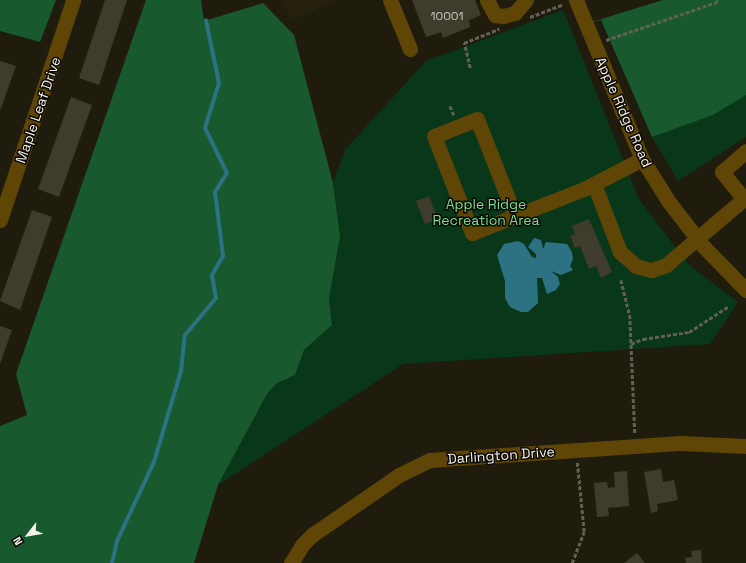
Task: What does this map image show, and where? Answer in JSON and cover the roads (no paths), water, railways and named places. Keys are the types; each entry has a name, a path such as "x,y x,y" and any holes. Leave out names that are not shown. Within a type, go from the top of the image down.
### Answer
{"street":[{"name":"Maple Leaf Drive","path":"0,220 73,0"},
{"path":"390,0 410,49"},
{"path":"487,0 495,15 503,16 515,13 526,0"},
{"name":"Apple Ridge Road","path":"576,0 642,159 669,202 697,238 746,290"},
{"path":"515,216 477,119 434,136 472,233 515,216 594,184 642,159"},
{"path":"594,184 620,252 636,266 652,270 666,264 745,198 722,172 746,151"},
{"name":"Darlington Drive","path":"292,563 303,544 312,535 399,475 430,460 681,443 746,446"}],"water":[{"path":"534,238 541,240 543,249 546,242 567,244 572,252 573,259 570,266 573,270 561,275 551,271 558,277 560,284 556,290 547,294 542,278 537,278 538,303 528,312 521,312 510,307 505,298 505,281 497,255 504,244 518,241 524,244 532,257 536,258 536,254 528,247"}],"waterway":[{"path":"112,563 117,541 154,462 181,371 185,335 216,298 212,275 223,256 215,192 227,173 205,128 219,83 206,20"}],"park label":[{"name":"Apple Ridge Recreation Area","path":"486,212"}]}
